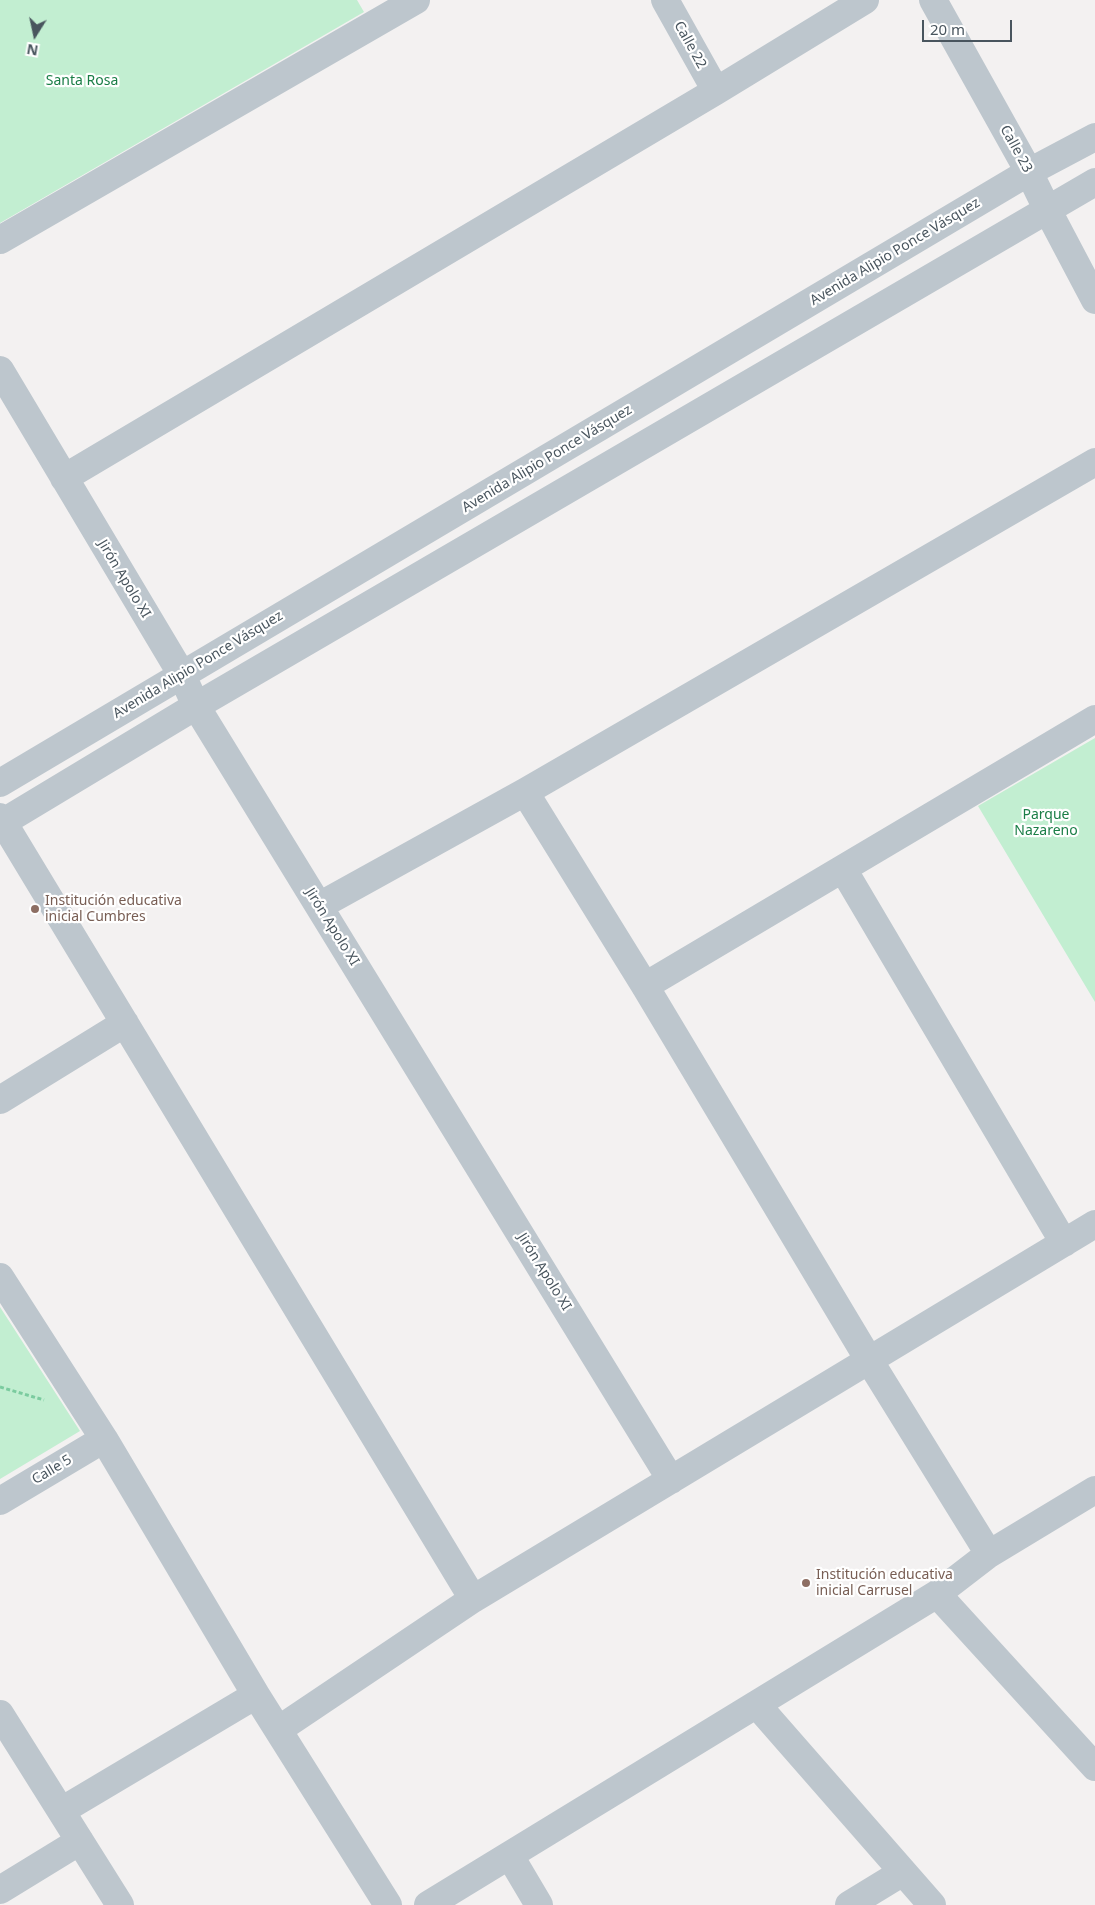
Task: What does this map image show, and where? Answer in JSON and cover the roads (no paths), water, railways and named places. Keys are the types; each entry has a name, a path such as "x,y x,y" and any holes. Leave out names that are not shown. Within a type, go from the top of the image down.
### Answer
{"street":[{"path":"0,240 381,9 416,0"},
{"name":"Calle 22","path":"665,0 716,91"},
{"path":"64,478 716,91 865,0"},
{"name":"Calle 23","path":"933,0 1029,172 1095,300"},
{"name":"Avenida Alipio Ponce Vásquez","path":"0,783 1029,172 1095,137"},
{"path":"473,1599 1,821 1095,182"},
{"name":"Jirón Apolo XI","path":"0,370 182,676 196,706 671,1480"},
{"path":"319,906 525,792 1095,462"},
{"path":"645,986 1095,719"},
{"path":"525,792 645,986 869,1360 989,1554"},
{"path":"842,868 1064,1242"},
{"path":"0,1100 125,1023"},
{"path":"278,1730 473,1599 1095,1224"},
{"path":"0,1277 104,1439 256,1695 388,1905"},
{"name":"Calle 5","path":"0,1501 104,1439"},
{"path":"428,1905 937,1594 989,1554 1095,1490"},
{"path":"937,1594 1095,1767"},
{"path":"61,1811 256,1695"},
{"path":"757,1705 932,1905"},
{"path":"0,1714 120,1905"},
{"path":"0,1890 80,1841"},
{"path":"510,1856 539,1905"},
{"path":"849,1905 903,1872"}],"place":[{"name":"Institución educativa inicial Cumbres","path":"35,909"},
{"name":"Institución educativa inicial Carrusel","path":"806,1583"}],"park label":[{"name":"Santa Rosa","path":"82,81"},
{"name":"Parque Nazareno","path":"1046,824"}]}
